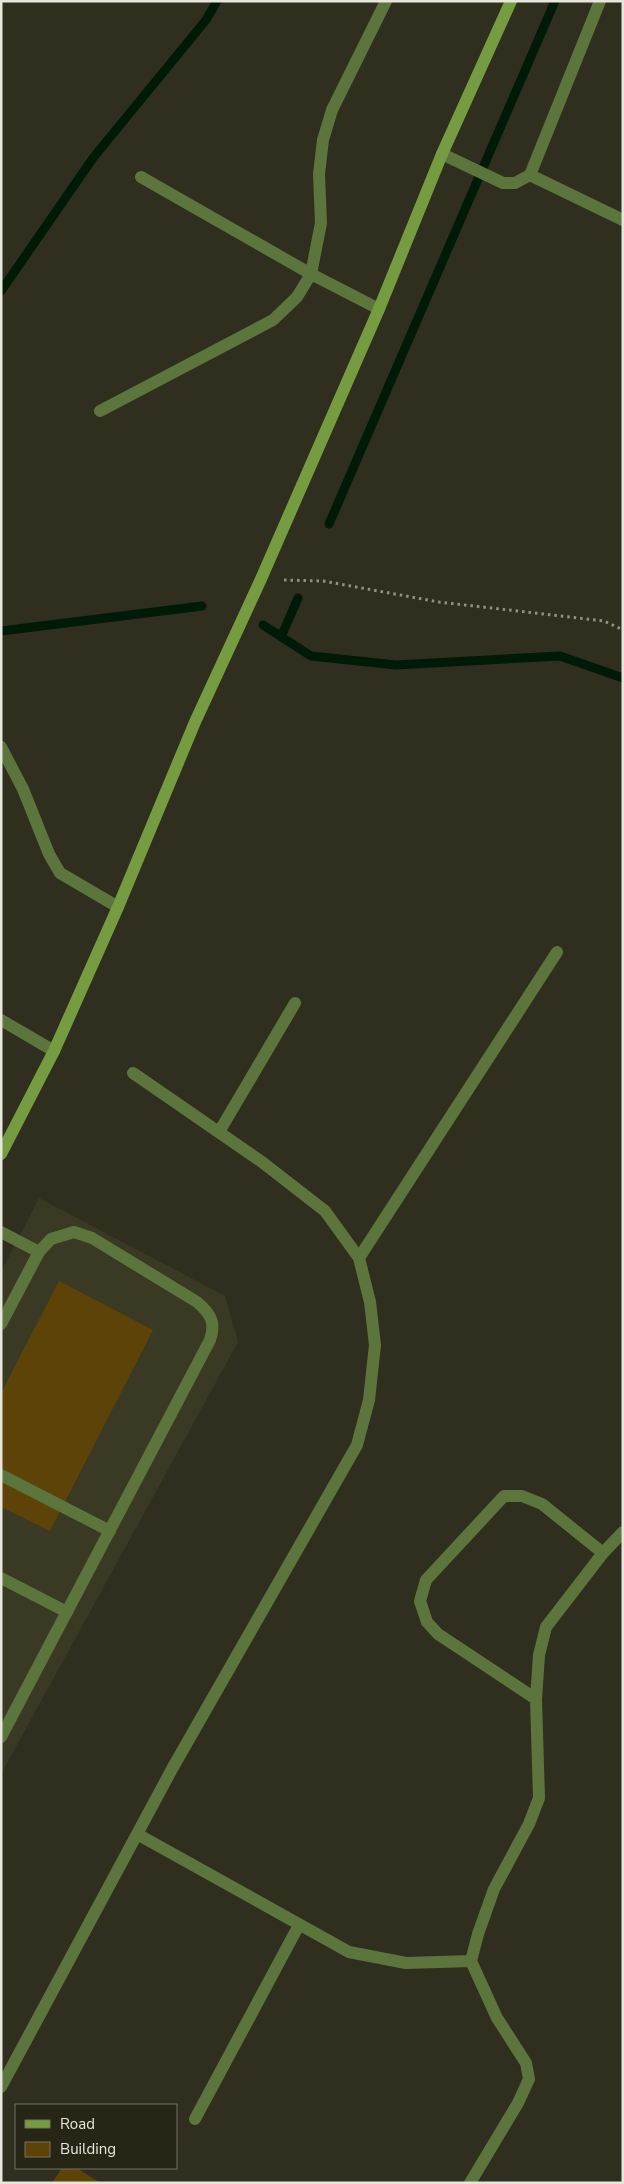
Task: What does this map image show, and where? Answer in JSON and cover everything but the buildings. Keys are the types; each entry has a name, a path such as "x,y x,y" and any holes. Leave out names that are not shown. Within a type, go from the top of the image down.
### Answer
{"main road":[{"path":"1,1154 54,1051 118,907 195,722 379,309 442,154 511,1"}],"street":[{"path":"100,412 273,320 297,297 311,274 321,223 319,174 323,140 332,110 386,1"},
{"path":"442,154 503,183 515,183 530,175 600,1"},
{"path":"530,175 623,220"},
{"path":"141,177 311,274 379,309"},
{"path":"1,747 23,789 49,854 60,873 118,907"},
{"path":"359,1258 557,952"},
{"path":"219,1132 295,1003"},
{"path":"1,1020 54,1051"},
{"path":"1,2087 172,1769 357,1445 369,1400 375,1345 370,1302 359,1258 325,1211 262,1162 133,1073"},
{"path":"1,1232 40,1252"},
{"path":"1,1324 40,1252 51,1239 74,1232 92,1238 197,1302 207,1310 213,1320 210,1340 1,1736"},
{"path":"1,1475 110,1531"},
{"path":"536,1699 438,1634 427,1622 420,1601 426,1580 504,1496 522,1496 542,1504 603,1554"},
{"path":"470,2183 518,2102 529,2079 526,2063 497,2018 472,1961 478,1934 494,1889 529,1824 539,1798 536,1699 539,1655 546,1627 603,1554 623,1532"},
{"path":"1,1578 67,1612"},
{"path":"137,1834 349,1952 406,1963 472,1961"},
{"path":"194,2119 299,1925"}],"path":[{"path":"260,579 323,581 439,602 604,621 623,630"}],"shaded area":[{"path":"39,1198 225,1296 238,1342 1,1774 1,1272"}],"waterway":[{"path":"1,291 93,158 206,20 217,1"},
{"path":"329,524 555,1"},
{"path":"281,637 298,598"},
{"path":"1,631 202,606"},
{"path":"263,625 311,656 396,665 560,656 623,678"}]}
